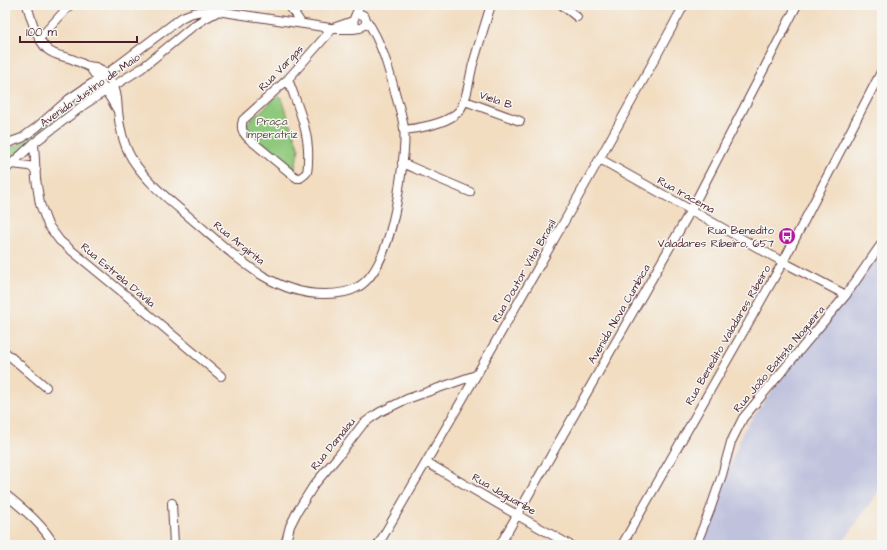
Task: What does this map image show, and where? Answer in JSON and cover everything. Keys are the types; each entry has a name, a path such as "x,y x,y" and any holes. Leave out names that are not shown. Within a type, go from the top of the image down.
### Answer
{"street":[{"path":"27,5 39,39 49,50 88,66 98,68 105,75"},
{"path":"39,39 70,5"},
{"path":"283,21 289,5"},
{"path":"289,5 301,23"},
{"path":"359,5 361,21"},
{"path":"361,21 362,5"},
{"path":"404,130 422,127 451,117 458,111 465,101 473,64 491,5"},
{"path":"562,5 577,17"},
{"name":"Rua Doutor Vital Brasil","path":"378,545 600,159 684,5"},
{"name":"Avenida Nova Cumbica","path":"500,545 691,210 797,5"},
{"name":"Avenida Justino de Maio","path":"5,144 22,138 69,99 116,68 180,18 198,11 217,11"},
{"path":"217,11 333,28 361,21"},
{"name":"Avenida Justino de Maio","path":"5,170 34,143 85,104 142,68 192,27 217,11"},
{"name":"Rua Argirita","path":"105,75 110,88 118,101 118,112 122,136 127,151 144,176 164,195 240,261 266,278 282,286 298,291 317,294 336,294 349,291 360,286 369,277 377,265 384,250 398,198 402,163 404,130 402,114 379,43 361,21"},
{"name":"Rua Vargas","path":"288,79 307,138 308,166 307,171 300,178 294,176 249,139 243,132 241,124 243,120 288,79 333,28"},
{"name":"Rua Argirita","path":"88,66 98,79 110,88"},
{"name":"Rua Benedito Valadares Ribeiro","path":"622,545 783,262 882,70"},
{"name":"Viela B","path":"465,101 520,121"},
{"name":"Rua Estrela D'ávila","path":"34,143 40,204 48,225 60,241 221,376"},
{"name":"Rua Iracema","path":"600,159 783,262 846,295"},
{"path":"402,163 470,192"},
{"path":"12,164 29,166 36,170"},
{"name":"Rua João Batista Nogueira","path":"696,545 713,503 731,442 743,418 846,295 882,243"},
{"path":"5,352 46,387"},
{"name":"Rua Damalau","path":"285,545 293,519 314,485 363,424 380,412 407,399 476,375"},
{"name":"Rua Jaguaribe","path":"426,462 570,545"},
{"path":"5,494 46,531 54,545"},
{"path":"172,503 174,545"}],"shaded area":[{"path":"882,241 882,486 841,545 701,545 743,431"}],"green space":[{"path":"99,83 101,88 88,95 5,163 5,149 17,146 83,91"},
{"name":"Praça Imperatriz","path":"278,96 282,99 299,149 294,172 244,126"}],"place":[{"name":"Rua Benedito Valadares Ribeiro, 657","path":"787,236"}]}
